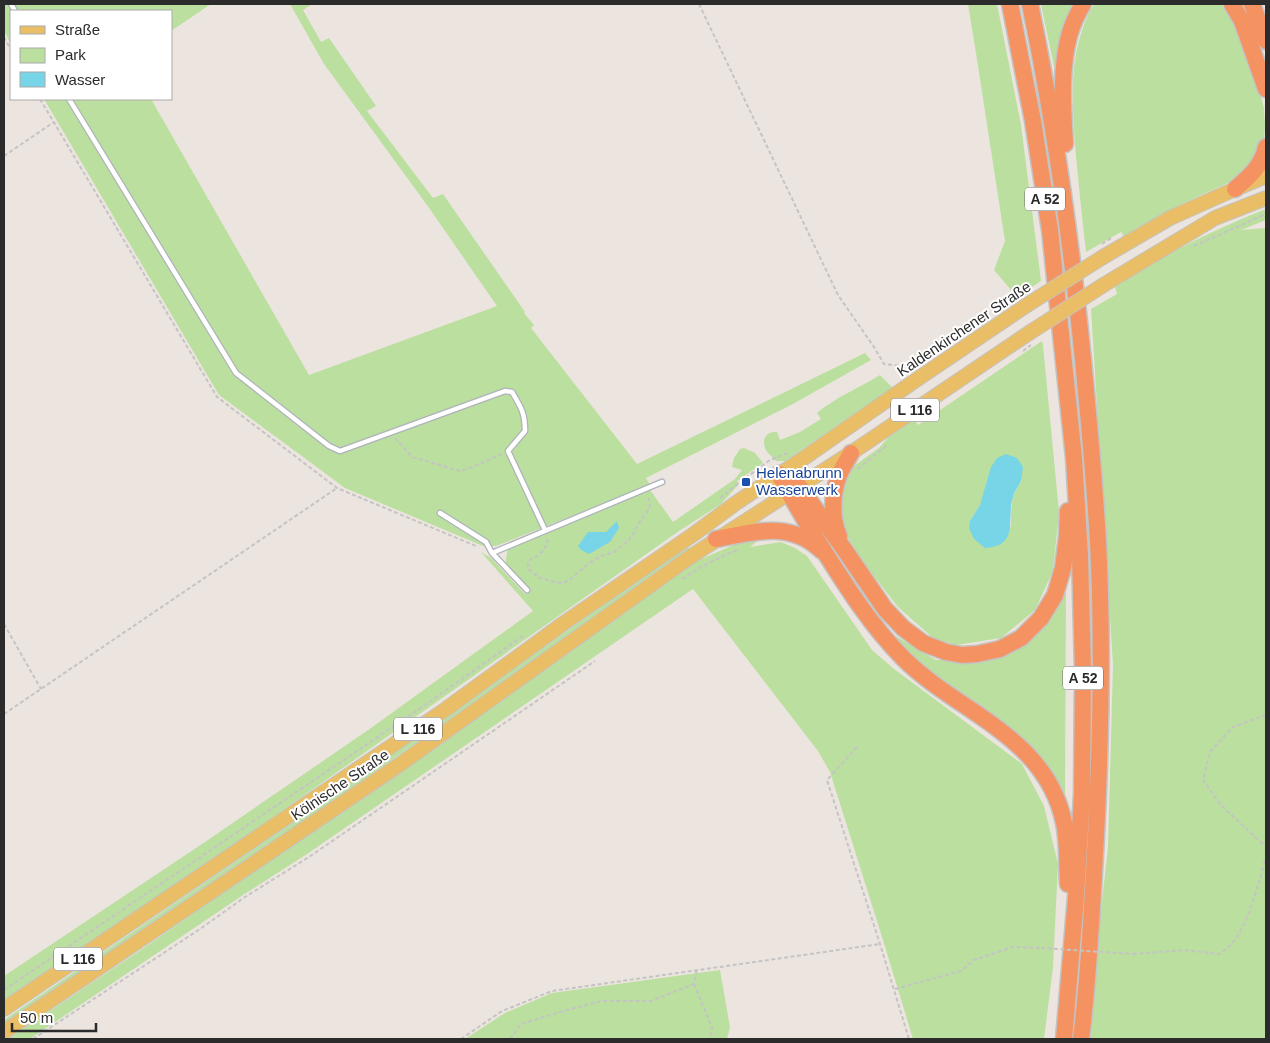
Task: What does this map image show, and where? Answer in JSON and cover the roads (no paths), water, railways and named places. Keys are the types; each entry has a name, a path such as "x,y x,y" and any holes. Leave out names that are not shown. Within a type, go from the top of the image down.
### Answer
{"highway":[{"name":"A 52","path":"1010,4 1031,112 1050,230 1074,458 1080,546 1083,671 1082,794 1076,897 1064,1039"},
{"name":"A 52","path":"1030,4 1054,134 1072,251 1094,474 1099,564 1099,793 1090,944 1081,1039"},
{"path":"1072,251 1063,114 1063,75 1069,36 1083,4"},
{"path":"1232,4 1242,22 1266,89"},
{"path":"1252,4 1266,41"},
{"path":"1235,189 1254,172 1266,147"},
{"path":"775,467 844,549 885,609 903,628 923,643 946,652 962,655 1000,649 1021,638 1041,618 1055,595 1063,568 1067,537 1068,395"},
{"path":"844,549 836,528 833,511 834,494 838,478 851,453"},
{"path":"794,490 828,558"},
{"path":"716,539 760,531 786,531 795,533 820,548 880,632 905,660 926,678 1018,744 1034,761 1048,780 1058,801 1065,824 1071,960"}],"main road":[{"name":"Kaldenkirchener Straße","path":"680,543 736,503 775,467 804,458 1027,305 1103,257 1170,218 1266,176"},
{"name":"L 116","path":"716,539 851,453 1105,284 1215,218 1266,198"},
{"name":"Kölnische Straße","path":"4,1032 399,765 716,539"},
{"name":"Kölnische Straße","path":"4,1008 438,715 564,623 680,543"}],"lane":[{"path":"70,100 236,373 329,446 340,451 505,391 512,392 522,410 525,431 508,451 545,530"},
{"path":"492,553 662,482"},
{"path":"440,513 486,542 492,553 527,590"}],"water":[{"path":"1006,454 1017,458 1023,467 1021,479 1011,505 1007,537 996,546 985,548 974,539 969,528 970,521 980,505 991,467 997,458"},
{"path":"617,521 619,528 610,542 589,554 578,546 588,532 606,532"}],"place":[{"name":"Helenabrunn Wasserwerk","path":"746,482"}]}
